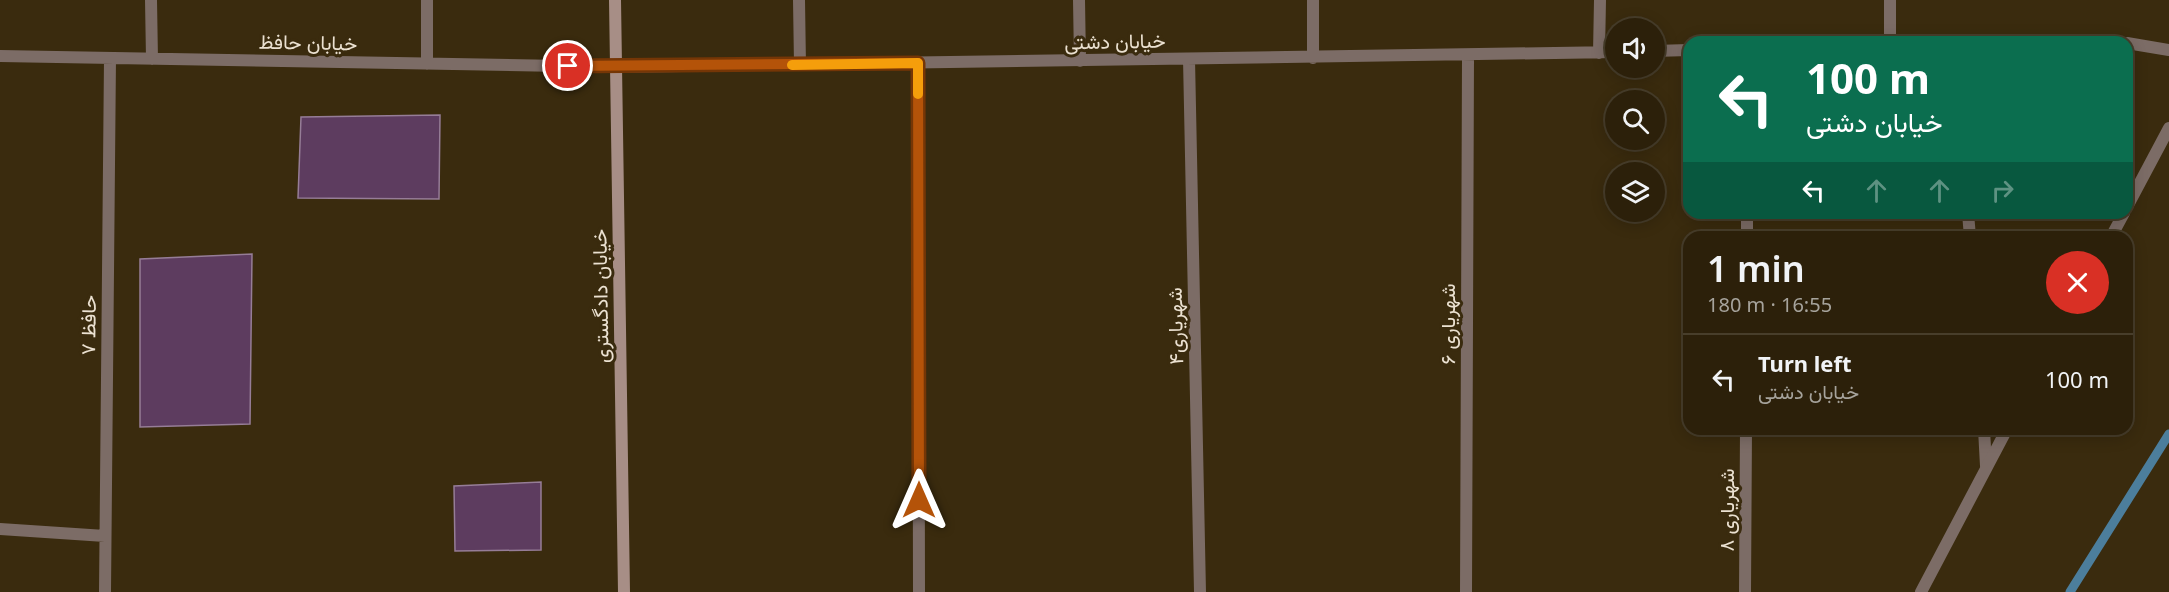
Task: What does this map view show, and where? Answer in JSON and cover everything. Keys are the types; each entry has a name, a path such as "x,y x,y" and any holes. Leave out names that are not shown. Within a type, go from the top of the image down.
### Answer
{"main road":[{"name":"خیابان دادگستری","path":"615,0 624,592"}],"street":[{"path":"151,0 152,58"},
{"path":"427,0 427,64"},
{"path":"799,0 800,64"},
{"path":"1079,0 1080,61"},
{"path":"1313,0 1313,58"},
{"path":"1599,53 1600,0"},
{"path":"1890,0 1890,36"},
{"path":"2133,44 2169,50"},
{"path":"1665,51 1683,50"},
{"name":"خیابان دشتی","path":"616,67 1605,53"},
{"name":"خیابان حافظ","path":"0,56 616,67"},
{"name":"شهریاری ۶","path":"1466,592 1468,56"},
{"name":"حافظ ۷","path":"105,592 110,58"},
{"name":"شهریاری۴","path":"1189,59 1200,592"},
{"path":"918,63 919,592"},
{"path":"2133,196 2169,128"},
{"name":"شهریاری ۸","path":"1745,592 1746,435"},
{"path":"1984,435 1986,466"},
{"path":"1921,592 2004,435"},
{"path":"0,529 105,536"}],"building":[{"path":"440,115 439,199 298,198 301,117"},
{"path":"252,254 250,424 140,427 140,259"},
{"path":"541,482 541,550 455,551 454,486"}],"waterway":[{"path":"2070,592 2169,434"}],"slow traffic":[{"path":"792,65 918,63 918,94"}],"route":[{"path":"568,66 918,63 919,500"}]}
